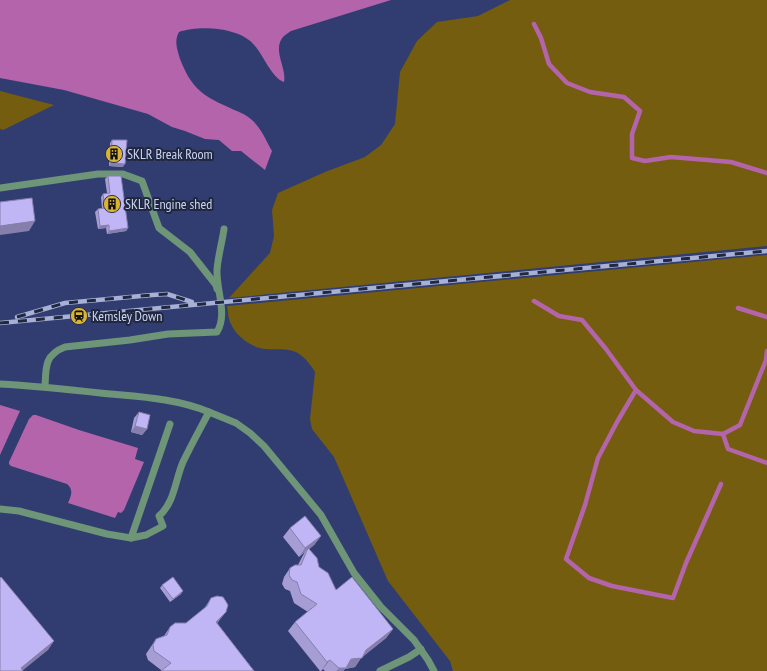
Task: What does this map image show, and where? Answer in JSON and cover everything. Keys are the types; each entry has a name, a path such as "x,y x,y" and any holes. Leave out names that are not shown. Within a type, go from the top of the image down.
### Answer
{"lane":[{"path":"0,188 98,174 123,174 142,181 158,228 190,252 216,285 219,293"},
{"path":"45,387 46,365 49,358 56,351 68,346 175,334 215,333 218,331 221,318 221,305 217,270 224,229"},
{"path":"0,384 45,387 170,401 209,412 236,423 264,446 321,515 354,573 381,607 414,640 434,671"},
{"path":"0,509 18,511 108,534 131,538 146,535 163,526 159,516 163,512 174,491 184,462 209,412"},
{"path":"131,538 170,424"},
{"path":"380,671 409,658 421,649"}],"shaded area":[{"path":"0,0 391,0 291,31 283,37 280,42 279,53 284,71 284,82 276,76 255,46 249,40 240,35 230,31 208,28 179,32 177,35 176,45 188,77 204,94 219,103 244,114 250,118 261,131 272,151 265,170 241,151 232,151 219,140 205,139 172,127 148,114 64,90 0,78"},
{"path":"510,0 767,0 767,246 229,298 270,253 274,236 272,210 278,193 325,172 365,157 381,145 395,124 400,72 417,41 437,22 478,16"},
{"path":"0,91 54,105 3,130 0,129"},
{"path":"767,255 767,671 453,671 450,661 388,581 334,457 312,429 310,419 315,372 307,360 296,352 260,348 245,341 233,328 227,306"},
{"path":"0,405 20,411 0,455"},
{"path":"33,415 138,448 135,459 144,462 124,510 121,513 118,512 115,518 68,503 71,495 71,489 67,484 11,466 9,464 29,419"}],"building":[{"path":"112,140 127,140 125,164 111,163"},
{"name":"SKLR Engine shed","path":"108,176 121,176 128,228 109,231 109,225 100,226 98,209 105,208 103,194 110,193"},
{"path":"32,198 35,221 0,226 0,202"},
{"path":"139,412 150,415 147,429 135,426"},
{"path":"305,516 321,536 305,548 290,528"},
{"path":"308,548 317,558 319,567 328,573 336,590 352,577 393,629 366,650 362,658 351,659 346,668 339,668 330,660 327,662 295,622 317,604 301,594 297,582 292,580 289,575 290,568 295,565 301,565"},
{"path":"1,577 54,641 21,668 23,671 0,671"},
{"path":"173,577 183,591 173,599 162,585"},
{"path":"217,596 223,597 228,605 226,612 216,622 254,671 161,671 171,663 154,651 153,645 156,639 167,635 170,627 175,623 186,623 207,606 211,598"}],"waterway":[{"path":"534,24 541,38 549,64 567,83 590,92 624,97 640,111 632,134 632,158 645,161 671,157 731,162 767,173"},
{"path":"534,301 559,316 582,320 606,349 636,390 673,422 694,431 723,434 740,425 766,360 767,351"},
{"path":"738,308 767,317"},
{"path":"636,390 598,458 585,505 566,559 589,578 612,586 673,598 686,563 721,484"},
{"path":"723,434 728,449 767,463"}],"railway":[{"path":"0,323 767,251"},
{"path":"17,317 65,303 152,295 167,294 192,302"}],"place":[{"name":"SKLR Break Room","path":"114,154"},
{"name":"SKLR Engine shed","path":"112,204"},
{"name":"Kemsley Down","path":"79,316"}]}
